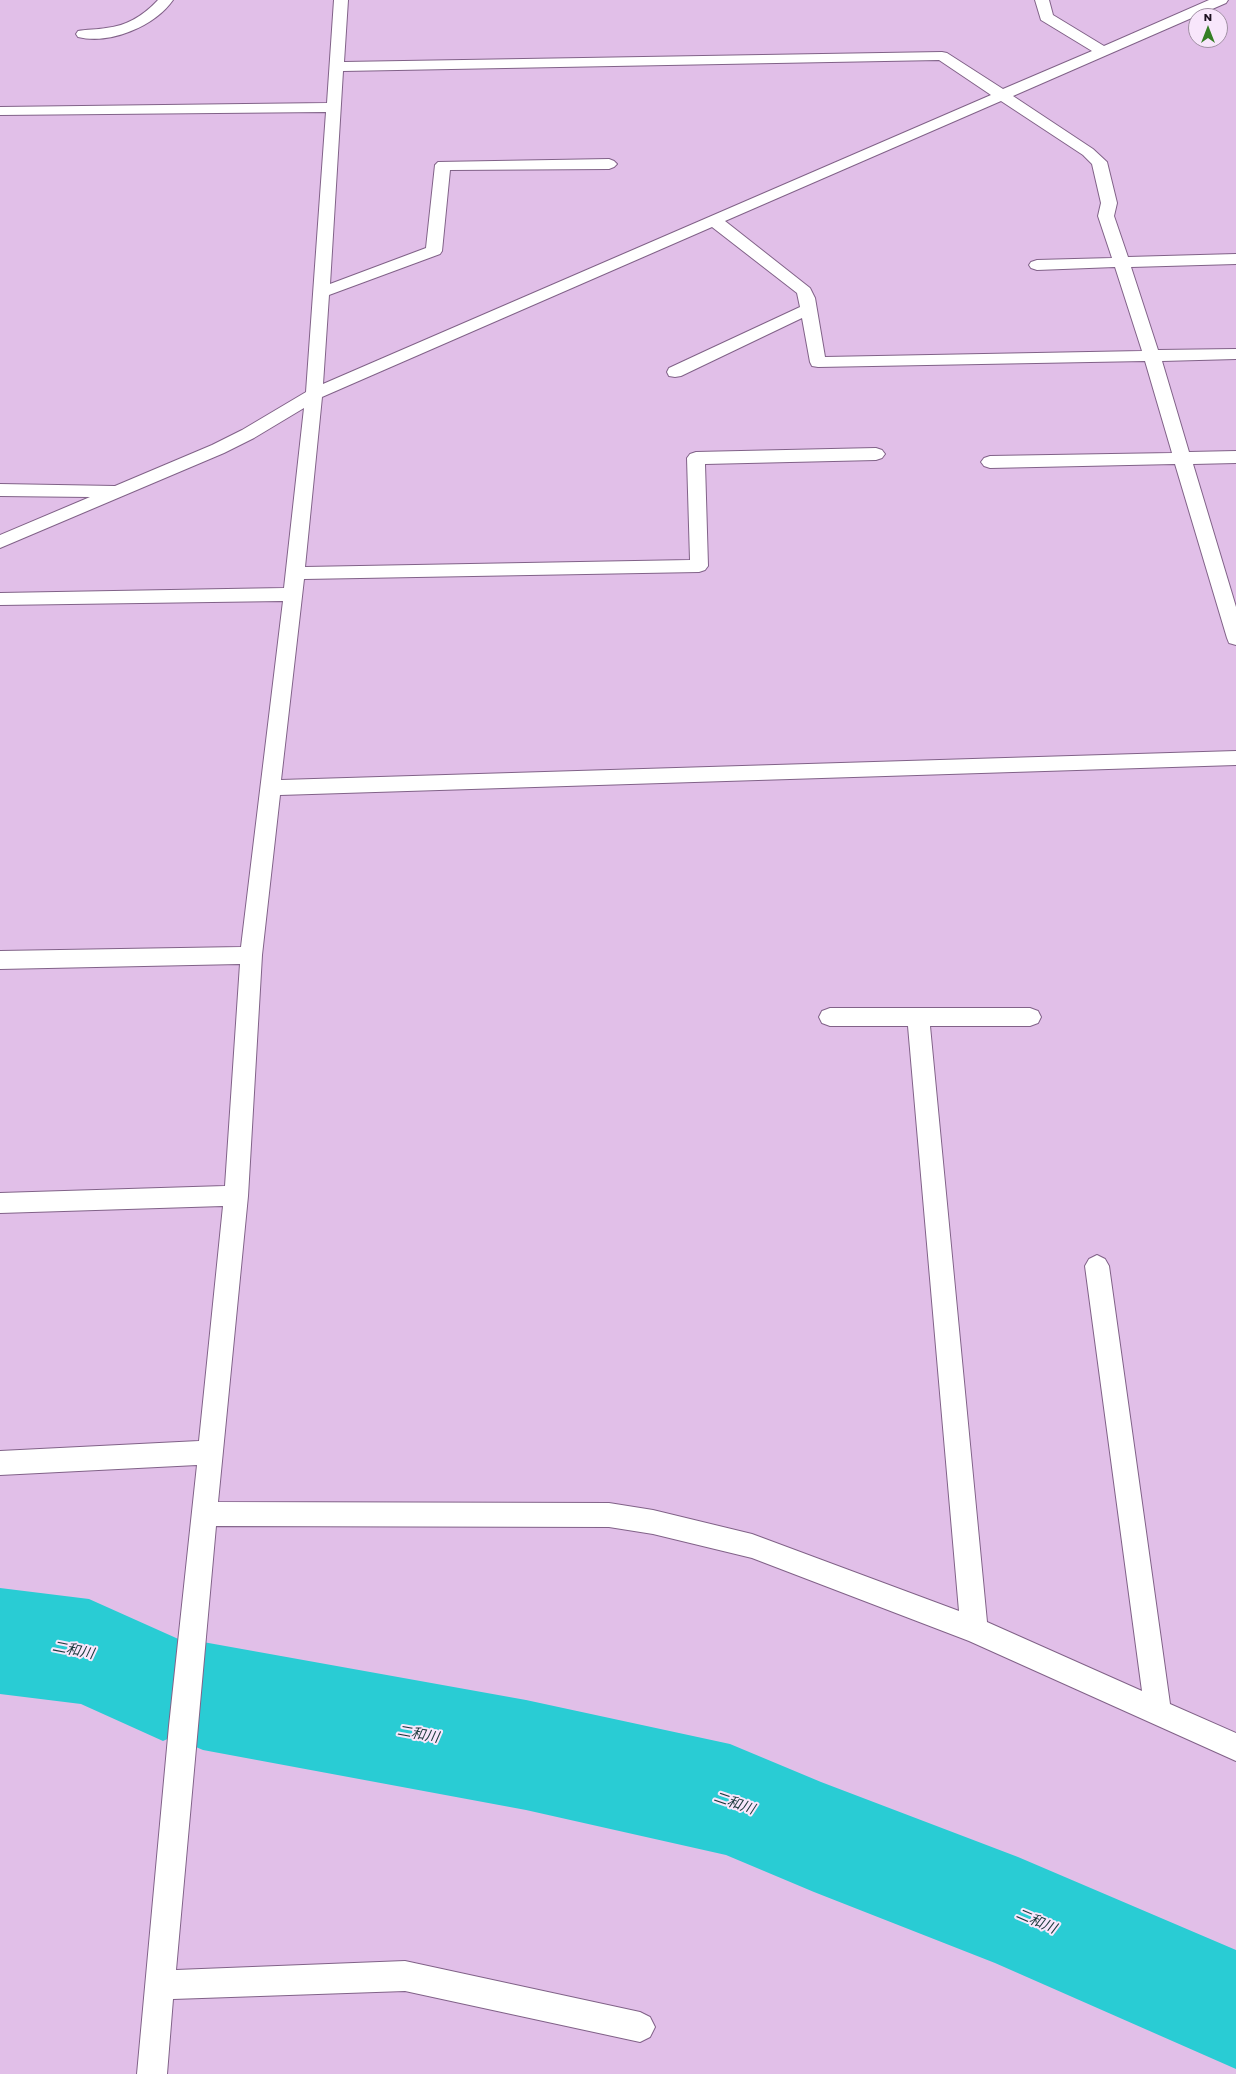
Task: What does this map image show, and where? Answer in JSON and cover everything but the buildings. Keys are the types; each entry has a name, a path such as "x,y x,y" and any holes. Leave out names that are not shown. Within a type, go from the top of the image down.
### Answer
{"street":[{"path":"83,34 107,34 142,22 155,14 166,0"},
{"path":"152,2074 188,1666 205,1514 236,1196 251,955 296,573 314,394 332,107 341,0"},
{"path":"1042,0 1046,17 1103,51"},
{"path":"0,542 218,449 248,434 314,394 1221,0"},
{"path":"335,67 942,56 1088,152 1099,162 1109,204 1106,216 1119,262 1152,356 1182,458 1229,589 1236,638"},
{"path":"0,111 332,107"},
{"path":"320,293 434,251 443,166 609,164"},
{"path":"713,220 804,291 807,298 818,362 1236,354"},
{"path":"1037,265 1236,259"},
{"path":"675,372 809,309"},
{"path":"296,573 699,566 696,458 876,454"},
{"path":"990,462 1236,457"},
{"path":"0,490 121,491"},
{"path":"0,599 293,594"},
{"path":"270,788 1236,758"},
{"path":"0,960 251,955"},
{"path":"830,1017 1030,1017"},
{"path":"918,1017 974,1630"},
{"path":"0,1203 236,1196"},
{"path":"1097,1266 1158,1712"},
{"path":"0,1463 210,1452"},
{"path":"205,1514 609,1515 653,1522 752,1546 974,1630 1236,1747"},
{"path":"160,1985 405,1976 640,2027"}],"waterway":[{"name":"二和川","path":"0,1641 89,1652 163,1687"},
{"name":"二和川","path":"203,1696 526,1755 730,1800 814,1836 1018,1914 1236,2010"}]}
